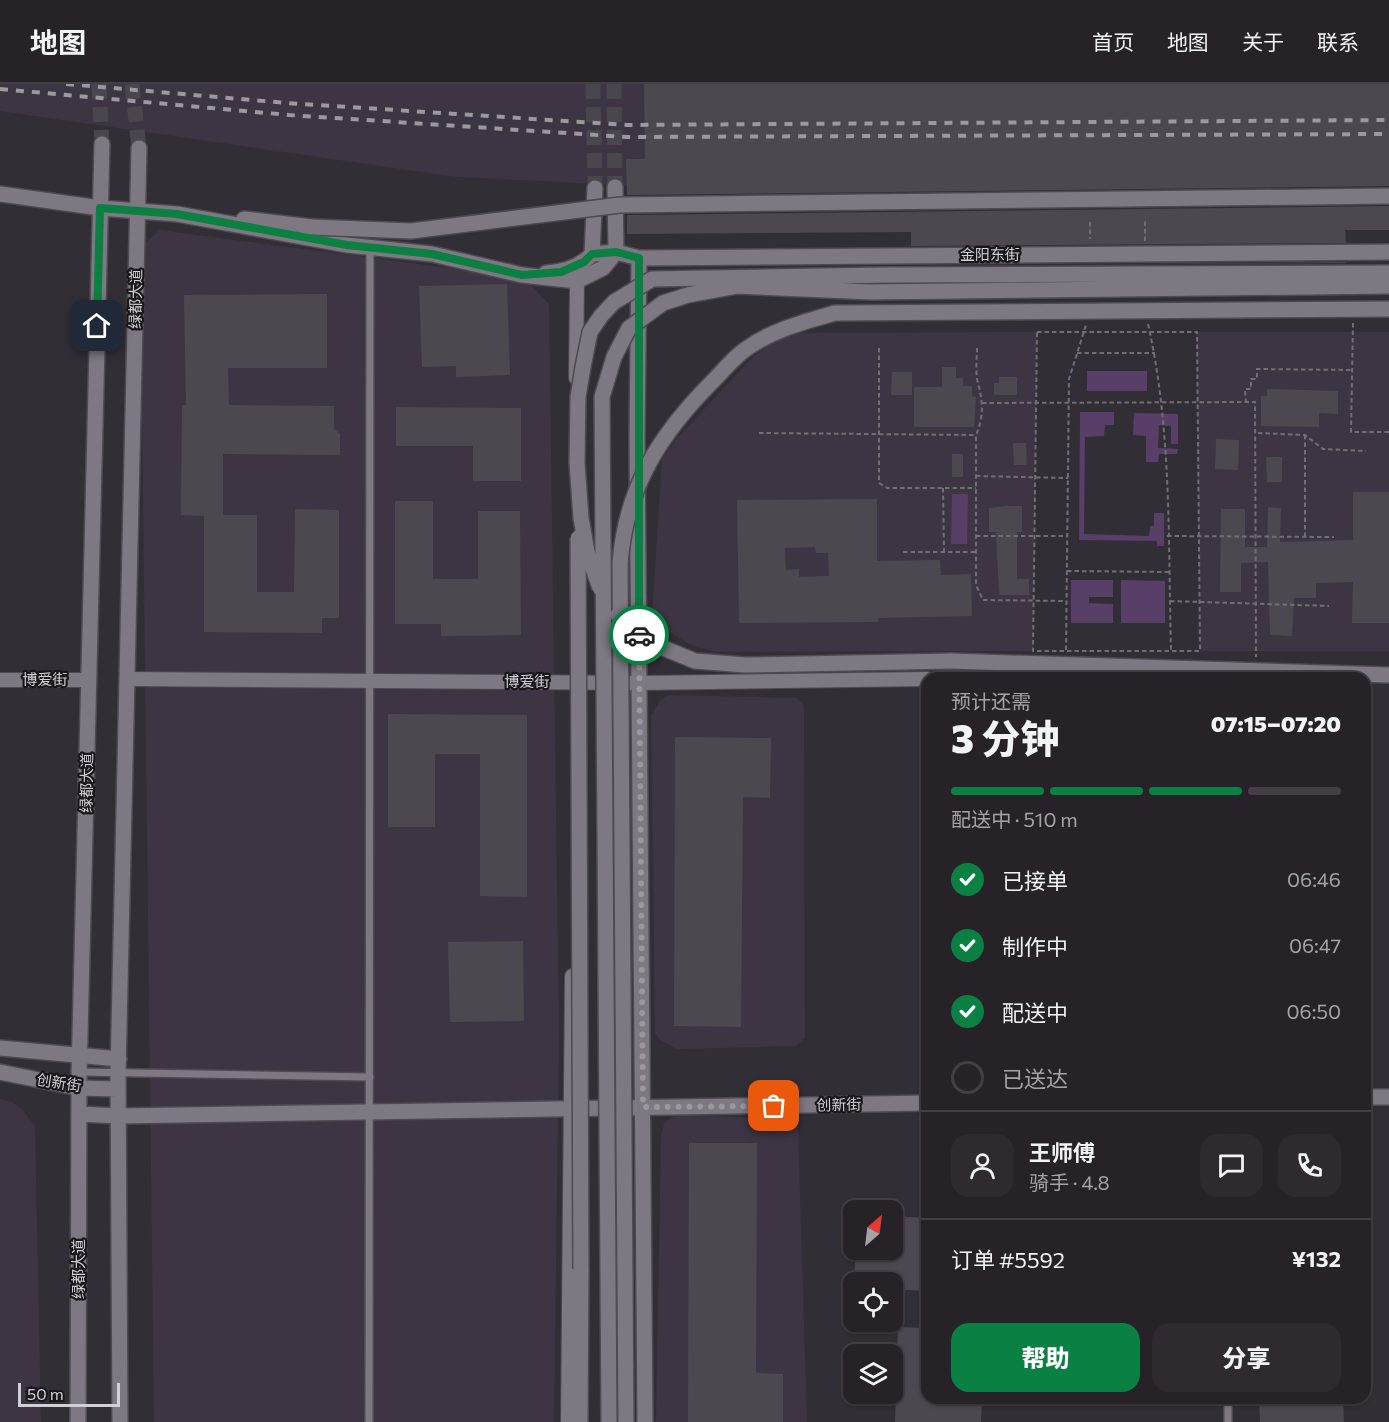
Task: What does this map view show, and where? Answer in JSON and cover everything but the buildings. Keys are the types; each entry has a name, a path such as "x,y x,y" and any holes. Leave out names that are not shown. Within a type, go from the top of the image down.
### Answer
{"main road":[{"name":"绿都大道","path":"78,1422 79,1114 102,144"},
{"name":"绿都大道","path":"120,1422 118,1074 140,148"},
{"path":"0,194 100,208 138,209 370,247 432,254 522,275 574,274 603,268 616,252 615,187"},
{"path":"574,274 592,254 595,188"},
{"path":"213,221 253,219 312,227 411,231 620,205 1389,196"},
{"name":"金阳东街","path":"592,254 616,252 639,258 1389,252"},
{"path":"639,258 639,683 645,1422"},
{"path":"580,1422 577,463 578,397 590,333 614,302 652,279 883,275 1389,273"},
{"path":"609,1422 602,397 614,357 629,328 663,303 688,295 737,286 871,292 1389,286"},
{"path":"626,1422 620,563 622,535 642,473 684,412 745,349 780,330 834,313 1389,309"},
{"path":"577,463 581,518 596,583 627,628 656,645 695,661 745,665 1066,658 1332,672"},
{"path":"1371,674 1389,675"},
{"name":"创新街","path":"0,1048 80,1073 118,1074"},
{"name":"创新街","path":"0,1072 118,1074"},
{"path":"1371,1097 1389,1097"},
{"name":"创新街","path":"79,1114 118,1116 921,1103"}],"street":[{"path":"568,1422 573,1109 574,274"},
{"path":"1048,672 1066,658"},
{"name":"博爱街","path":"127,679 639,683 921,679"},
{"name":"博爱街","path":"0,680 89,680"}],"lane":[{"path":"369,1422 370,247"},
{"path":"118,1074 370,1077"},
{"path":"1228,1404 1228,1422"}],"path":[{"path":"1145,221 1145,254"},
{"path":"1090,222 1090,255"},
{"path":"1353,308 1352,432 1389,432"},
{"path":"1066,658 1070,379 1090,310"},
{"path":"1147,316 1162,403 1171,651"},
{"path":"1036,332 1083,332 1197,332 1200,651 1066,658 1033,651 1036,332"},
{"path":"879,348 879,483 887,488 976,488"},
{"path":"977,348 977,382 982,391 982,421 976,435 976,585 983,600 1067,601"},
{"path":"1077,353 1155,353"},
{"path":"1246,402 1245,389 1251,389 1251,379 1257,379 1257,369 1353,370"},
{"path":"982,403 1255,402 1256,657"},
{"path":"759,433 976,435"},
{"path":"1258,434 1305,435 1323,449 1366,451"},
{"path":"1305,435 1305,537"},
{"path":"976,476 1068,478"},
{"path":"943,488 944,552"},
{"path":"976,536 1068,536"},
{"path":"1167,536 1334,537"},
{"path":"903,552 976,552"},
{"path":"1067,571 1168,572"},
{"path":"1170,601 1329,606"}],"shaded area":[{"path":"0,84 1389,84 641,186 457,177 0,111"},
{"path":"160,230 524,278 549,304 559,1032 554,1422 154,1422 140,248"},
{"path":"1037,332 1033,651 715,652 689,644 657,625 652,616 662,459 678,437 754,356 778,338 799,333"},
{"path":"1197,332 1389,332 1389,651 1200,651"},
{"path":"1087,371 1147,371 1147,391 1087,391"},
{"path":"1080,412 1114,412 1114,425 1105,425 1104,436 1085,437 1084,534 1149,536 1150,526 1154,526 1154,513 1164,513 1164,546 1157,546 1157,541 1079,540"},
{"path":"1134,413 1178,414 1178,444 1171,444 1171,426 1159,425 1158,448 1178,449 1177,454 1159,454 1158,462 1146,462 1146,436 1133,435"},
{"path":"952,494 968,494 967,544 951,544"},
{"path":"1071,580 1113,580 1113,597 1089,597 1089,603 1113,604 1113,623 1071,623"},
{"path":"1121,580 1165,581 1165,623 1121,623"},
{"path":"669,695 797,698 804,706 805,1038 795,1046 677,1049 660,1040 655,1033 651,716 660,700"},
{"path":"0,1099 12,1102 22,1109 35,1126 41,1422 0,1422"},
{"path":"677,1114 792,1120 798,1129 807,1422 656,1422 661,1134 665,1122"}],"tunnel":[{"path":"99,84 102,144"},
{"path":"132,84 139,148"},
{"path":"593,84 595,188"},
{"path":"614,84 615,187"}],"railway":[{"path":"66,84 287,103 627,125 1389,120"},
{"path":"0,89 289,115 627,137 1389,134"}],"way so far":[{"path":"639,635 643,1107 774,1106"}],"route":[{"path":"97,326 100,208 138,209 177,214 347,245 432,254 522,275 561,272 584,262 592,254 616,252 639,258 637,439 639,635"}]}
